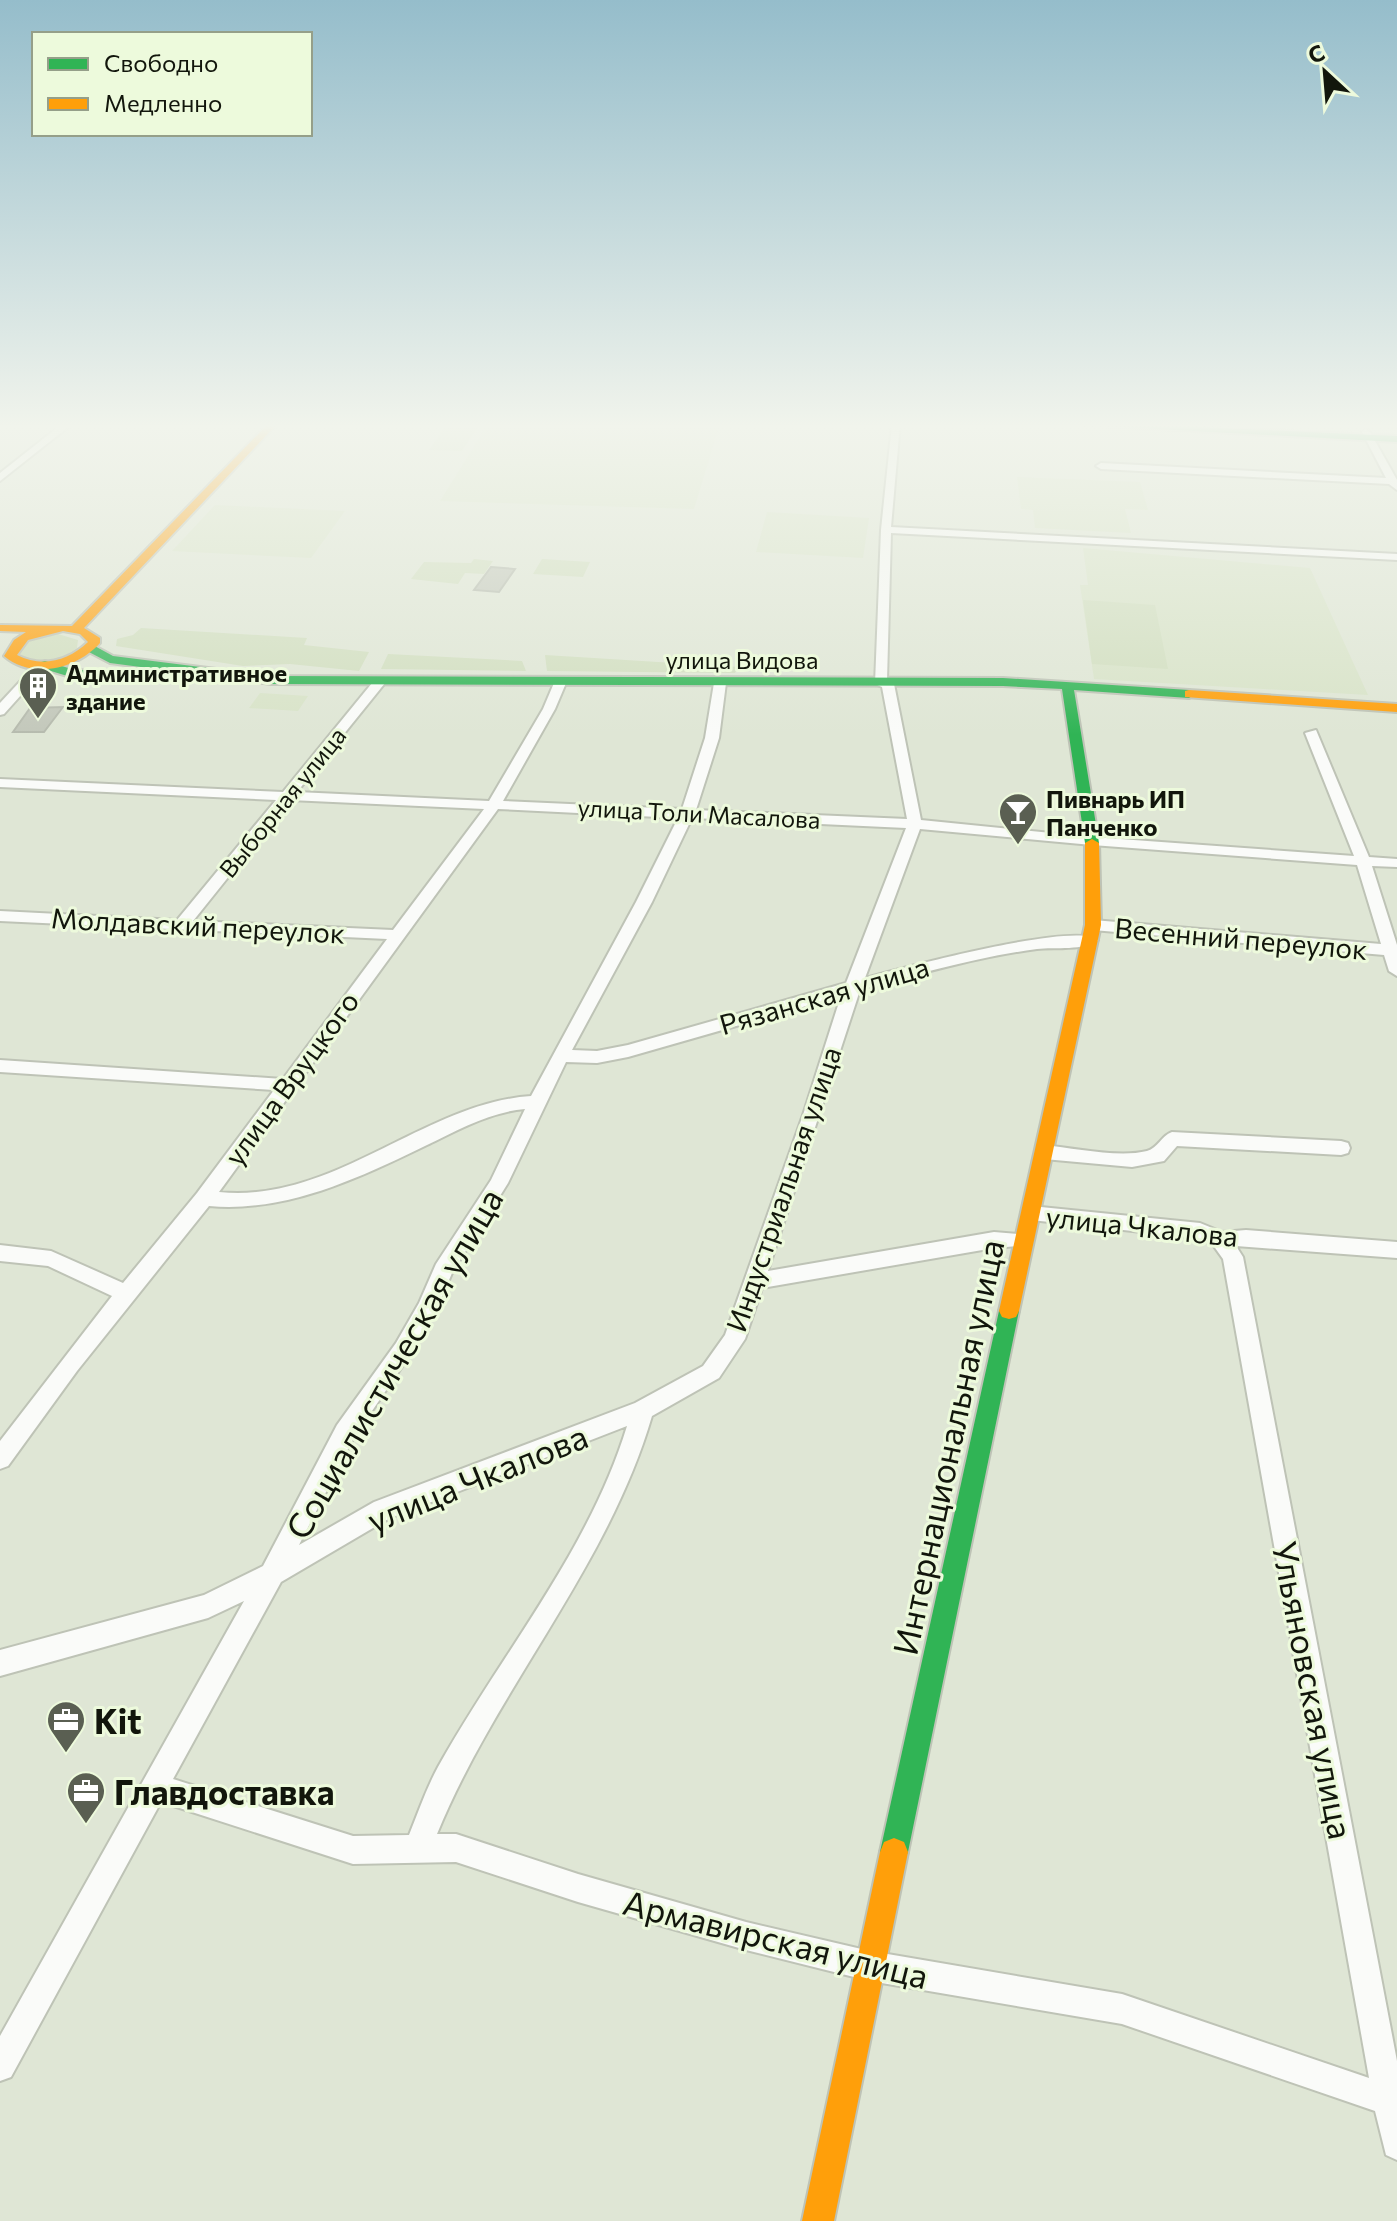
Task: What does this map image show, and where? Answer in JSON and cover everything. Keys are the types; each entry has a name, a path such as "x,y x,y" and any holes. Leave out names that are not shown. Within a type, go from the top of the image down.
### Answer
{"main road":[{"path":"76,629 174,528"},
{"path":"0,628 76,629 94,638 91,648 73,659 43,665"},
{"path":"51,630 19,640 5,652 22,664 43,665 74,674 271,680"},
{"name":"улица Видова","path":"91,648 110,659 271,680 1067,685 1397,708"},
{"name":"Интернациональная улица","path":"818,2221 1023,1240 1091,933 1092,841 1067,685"}],"street":[{"path":"915,824 885,684 886,530 1397,557"},
{"path":"0,711 43,665"},
{"name":"Выборная улица","path":"183,923 381,680"},
{"name":"улица Вруцкого","path":"0,1459 69,1365 204,1198 395,935 494,805 549,709 560,683"},
{"name":"Социалистическая улица","path":"0,2066 272,1574 345,1432 403,1349 428,1306 443,1270 499,1183 560,1056 644,902 688,812 712,738 720,683"},
{"path":"1311,733 1364,862 1397,971"},
{"name":"улица Толи Масалова","path":"0,783 915,824 1092,841 1397,863"},
{"name":"Индустриальная улица","path":"643,1410 711,1372 734,1339 852,987 877,932 915,824"},
{"name":"Молдавский переулок","path":"0,916 395,935"},
{"name":"Рязанская улица","path":"560,1056 597,1057 628,1051 937,963 1091,933"},
{"name":"Весенний переулок","path":"1091,933 1389,950"},
{"path":"0,1066 286,1085"},
{"path":"204,1198 250,1201 283,1194 402,1150 458,1122 496,1108 538,1102"},
{"path":"1044,1152 1132,1160 1157,1156 1172,1139 1341,1148"},
{"name":"улица Чкалова","path":"1031,1213 1200,1231 1220,1240 1246,1238 1397,1250"},
{"name":"улица Чкалова","path":"754,1281 994,1240 1023,1240"},
{"name":"Ульяновская улица","path":"1220,1240 1233,1257 1394,2102 1397,2144"},
{"path":"0,1253 51,1259 127,1294"},
{"path":"417,1849 446,1779 574,1569 627,1463 643,1410"},
{"name":"улица Чкалова","path":"0,1663 208,1606 272,1574 382,1510 643,1410"},
{"name":"Армавирская улица","path":"153,1786 353,1850 456,1848 578,1888 746,1936 870,1966 1122,2009 1394,2102"}],"shaded area":[{"path":"194,528 333,528 311,558 172,551"},
{"path":"763,528 868,528 863,558 756,552"},
{"path":"1035,528 1130,528 1131,533"},
{"path":"1083,548 1310,568 1368,695 1094,679 1080,585 1088,585"},
{"path":"474,559 493,561 484,574 465,573 458,584 411,579 424,562 471,563"},
{"path":"542,559 590,562 583,577 533,574"},
{"path":"1083,600 1155,605 1168,669 1092,664"},
{"path":"141,628 307,638 304,645 369,652 359,671 290,664 243,666 116,646 117,639 133,635"},
{"path":"58,634 78,640 77,648 64,656 39,661 18,652 30,640"},
{"path":"388,654 522,661 526,671 381,669"},
{"path":"545,655 739,667 735,673 547,671"},
{"path":"260,693 308,696 298,711 249,708"}],"building":[{"path":"491,567 515,569 499,592 474,590"},
{"name":"Административное здание","path":"63,707 44,732 13,732 30,708"}],"traffic: fast":[{"path":"91,648 110,659 271,680 1003,682 1189,694"},
{"path":"45,665 74,674 141,676"},
{"path":"1067,685 1092,843"},
{"path":"894,1852 1009,1311"}],"traffic: slow":[{"path":"76,629 173,528"},
{"path":"0,628 40,629"},
{"path":"63,628 83,631 94,638 94,643 76,657 54,665 32,665 10,656 13,648 24,638 63,628"},
{"path":"1189,694 1397,708"},
{"path":"1009,1311 1093,925 1092,843"},
{"path":"818,2221 894,1852"}],"place":[{"name":"Административное здание","path":"38,720"},
{"name":"Пивнарь ИП Панченко","path":"1018,846"},
{"name":"Kit","path":"66,1754"},
{"name":"Главдоставка","path":"86,1825"}]}
